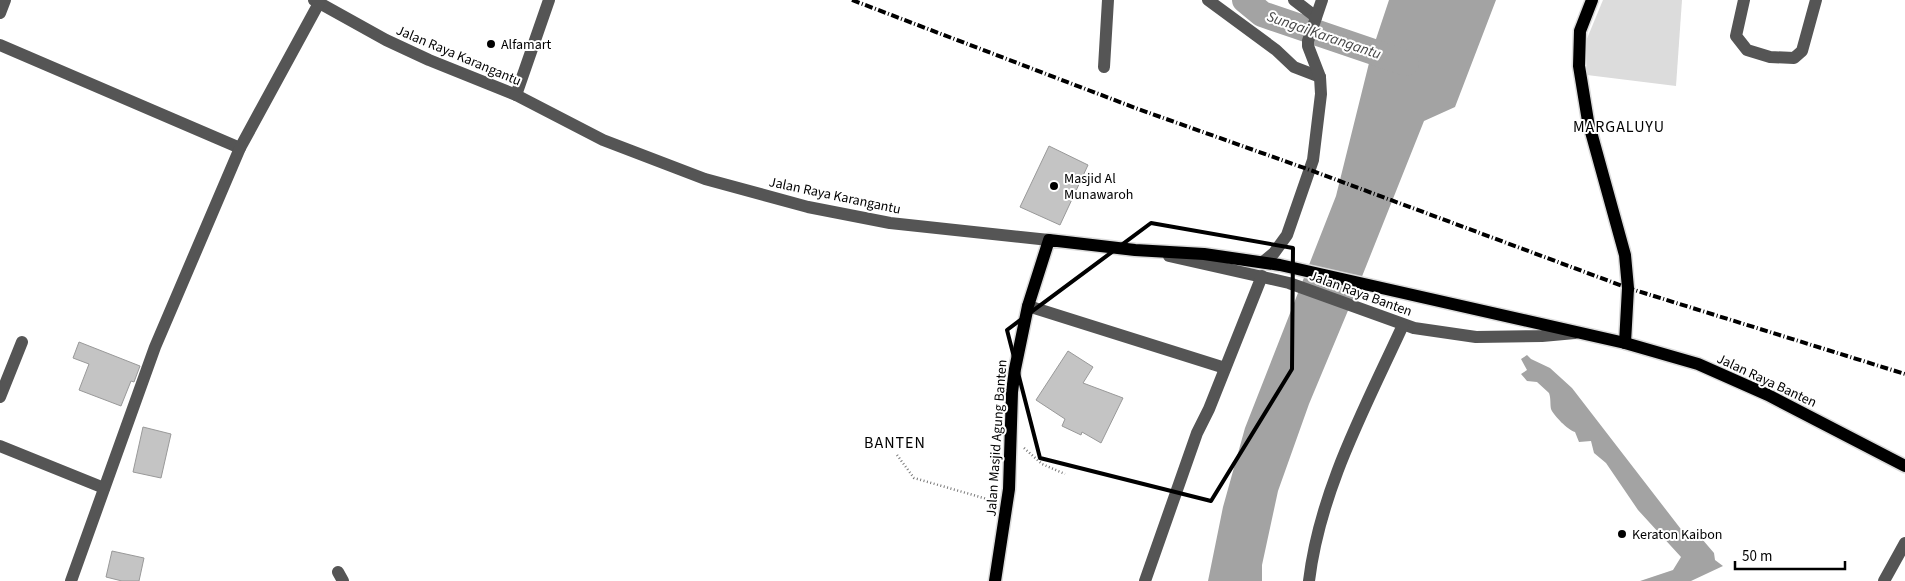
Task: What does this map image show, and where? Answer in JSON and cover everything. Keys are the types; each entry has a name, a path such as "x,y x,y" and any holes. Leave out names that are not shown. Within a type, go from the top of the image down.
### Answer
{"main road":[{"path":"1592,0 1580,31 1579,66 1588,122 1626,255 1628,288 1625,343"},
{"name":"Jalan Raya Karangantu","path":"1049,240 1135,250 1204,254 1263,262 1386,289"},
{"name":"Jalan Masjid Agung Banten","path":"995,581 1007,504 1012,437 1012,392 1015,369 1028,306 1049,240"},
{"name":"Jalan Raya Banten","path":"1386,289 1580,332 1698,364 1768,395 1905,466"}],"street":[{"path":"0,13 5,0"},
{"path":"516,95 550,0"},
{"path":"1104,67 1108,0"},
{"path":"1208,0 1276,50 1294,67 1320,77"},
{"path":"1294,0 1316,19"},
{"path":"1263,262 1274,253 1287,235 1310,170 1321,94 1320,77 1308,46 1308,41 1322,0"},
{"path":"1744,0 1736,36 1747,50 1770,57 1794,58 1802,51 1816,0"},
{"path":"71,581 155,347 240,148 316,1"},
{"name":"Jalan Raya Karangantu","path":"316,1 386,40 429,60 516,95 603,140 705,179 808,207 890,224 1049,240"},
{"path":"0,45 240,148"},
{"name":"Jalan Raya Banten","path":"1135,250 1289,283 1403,325 1426,330 1476,337 1542,336 1580,332"},
{"path":"1145,581 1197,433 1262,276"},
{"path":"1028,306 1225,368"},
{"path":"1308,581 1320,522 1331,485 1403,325"},
{"path":"0,397 22,342"},
{"path":"0,446 104,488"},
{"path":"1884,581 1905,543"}],"path":[{"path":"1012,437 1042,464 1065,474"},
{"path":"897,455 914,478 1007,504"}],"highlighted area":[{"path":"1151,223 1293,248 1292,369 1211,501 1040,458 1007,330"}],"shaded area":[{"path":"1389,0 1496,0 1455,107 1424,121 1309,404 1278,491 1262,565 1262,581 1208,581 1223,507 1245,428 1336,196 1372,51"},
{"path":"1603,0 1682,0 1676,86 1587,75 1586,41"},
{"path":"1527,355 1531,359 1550,368 1572,388 1687,537 1694,540 1702,539 1714,553 1715,560 1723,566 1691,581 1640,581 1673,570 1681,557 1638,510 1606,463 1594,453 1591,441 1579,442 1575,432 1565,426 1551,409 1549,393 1537,382 1527,381 1521,374 1527,370 1521,359"}],"building":[{"name":"Masjid Al Munawaroh","path":"1049,146 1088,165 1060,225 1020,207"},
{"path":"79,342 140,366 134,382 131,381 121,406 79,390 89,364 73,358"},
{"path":"1068,351 1093,367 1083,383 1123,398 1101,443 1082,432 1081,435 1062,426 1065,419 1036,400"},
{"path":"143,427 171,434 161,478 133,472"},
{"path":"112,551 144,558 139,581 122,581 106,577"}],"waterway":[{"name":"Sungai Karangantu","path":"1245,0 1262,14 1406,63"}],"railway":[{"path":"852,0 1138,109 1310,170 1628,288 1905,374"}],"place":[{"name":"Alfamart","path":"491,44"},
{"name":"Masjid Al Munawaroh","path":"1054,186"},
{"name":"Keraton Kaibon","path":"1622,534"}],"district":[{"name":"MARGALUYU","path":"1619,126"},
{"name":"BANTEN","path":"895,442"}]}
